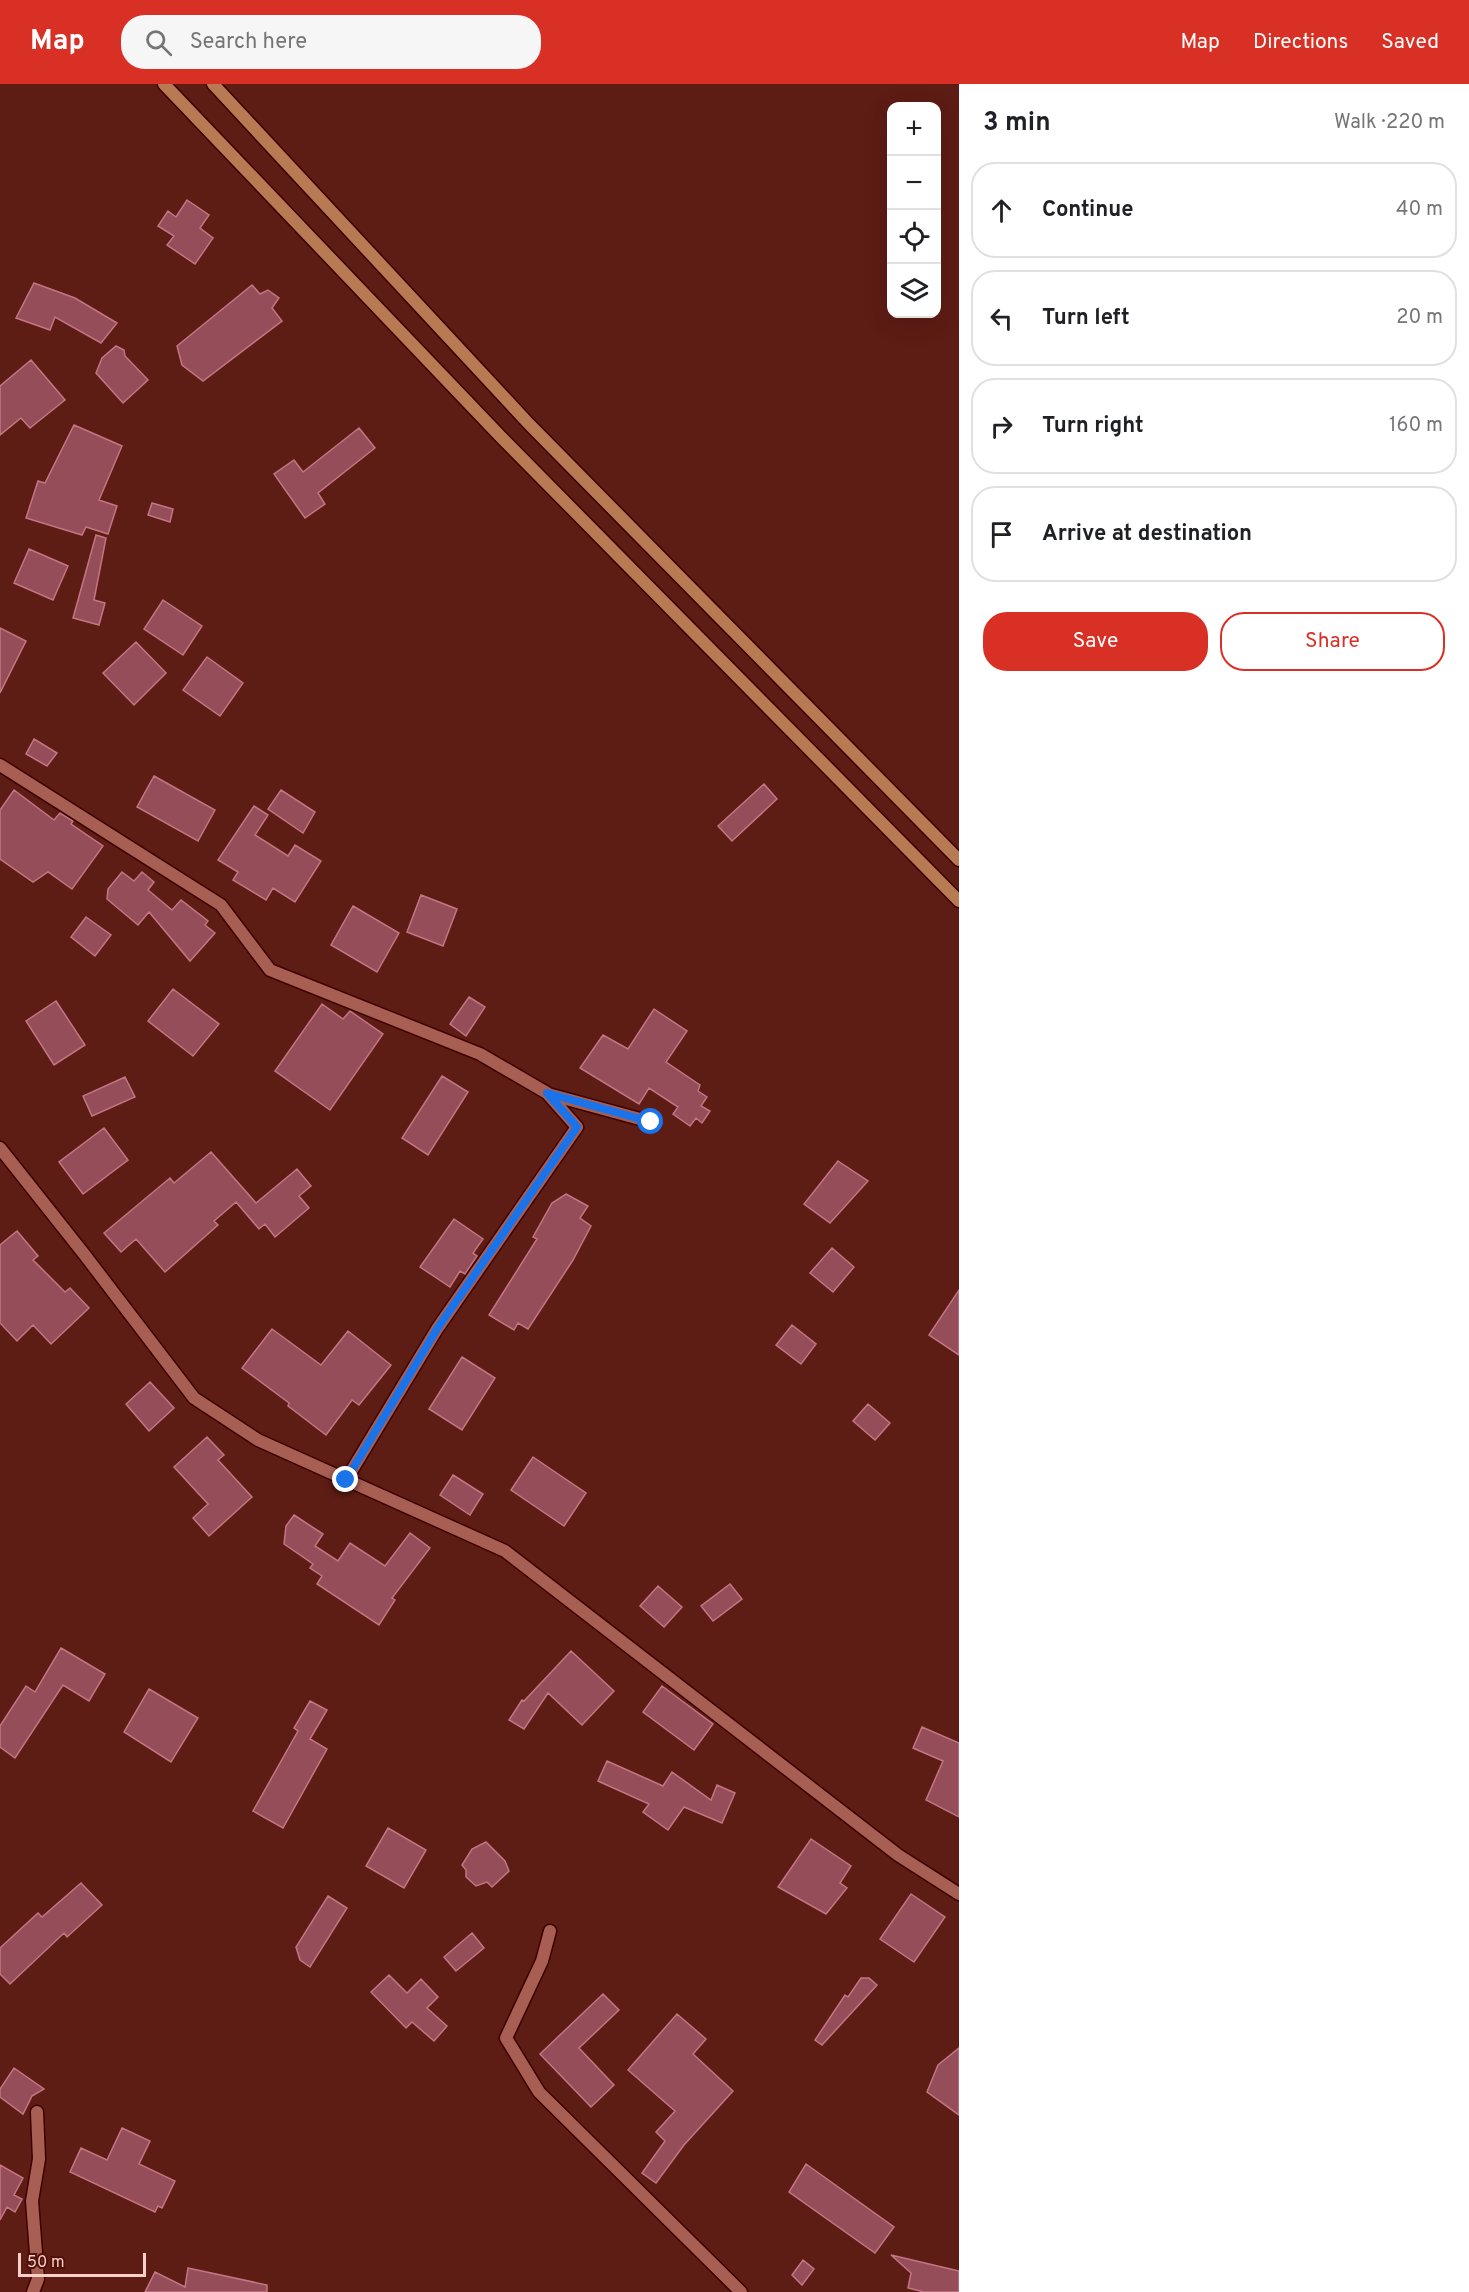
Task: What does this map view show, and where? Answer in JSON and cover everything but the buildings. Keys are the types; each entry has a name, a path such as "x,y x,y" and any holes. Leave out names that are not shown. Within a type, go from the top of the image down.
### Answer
{"main road":[{"path":"164,84 500,436 959,901"},
{"path":"213,84 529,424 959,860"}],"street":[{"path":"0,765 221,905 270,970 480,1054 547,1093 651,1122"},
{"path":"346,1480 437,1329 577,1127 547,1093"},
{"path":"0,1148 194,1398 258,1440 505,1551 898,1855 959,1894"},
{"path":"550,1931 542,1961 506,2038 539,2092 741,2292"},
{"path":"33,2292 38,2279 32,2201 39,2159 37,2112"}],"route":[{"path":"346,1480 437,1329 577,1127 547,1093 651,1122"}]}
